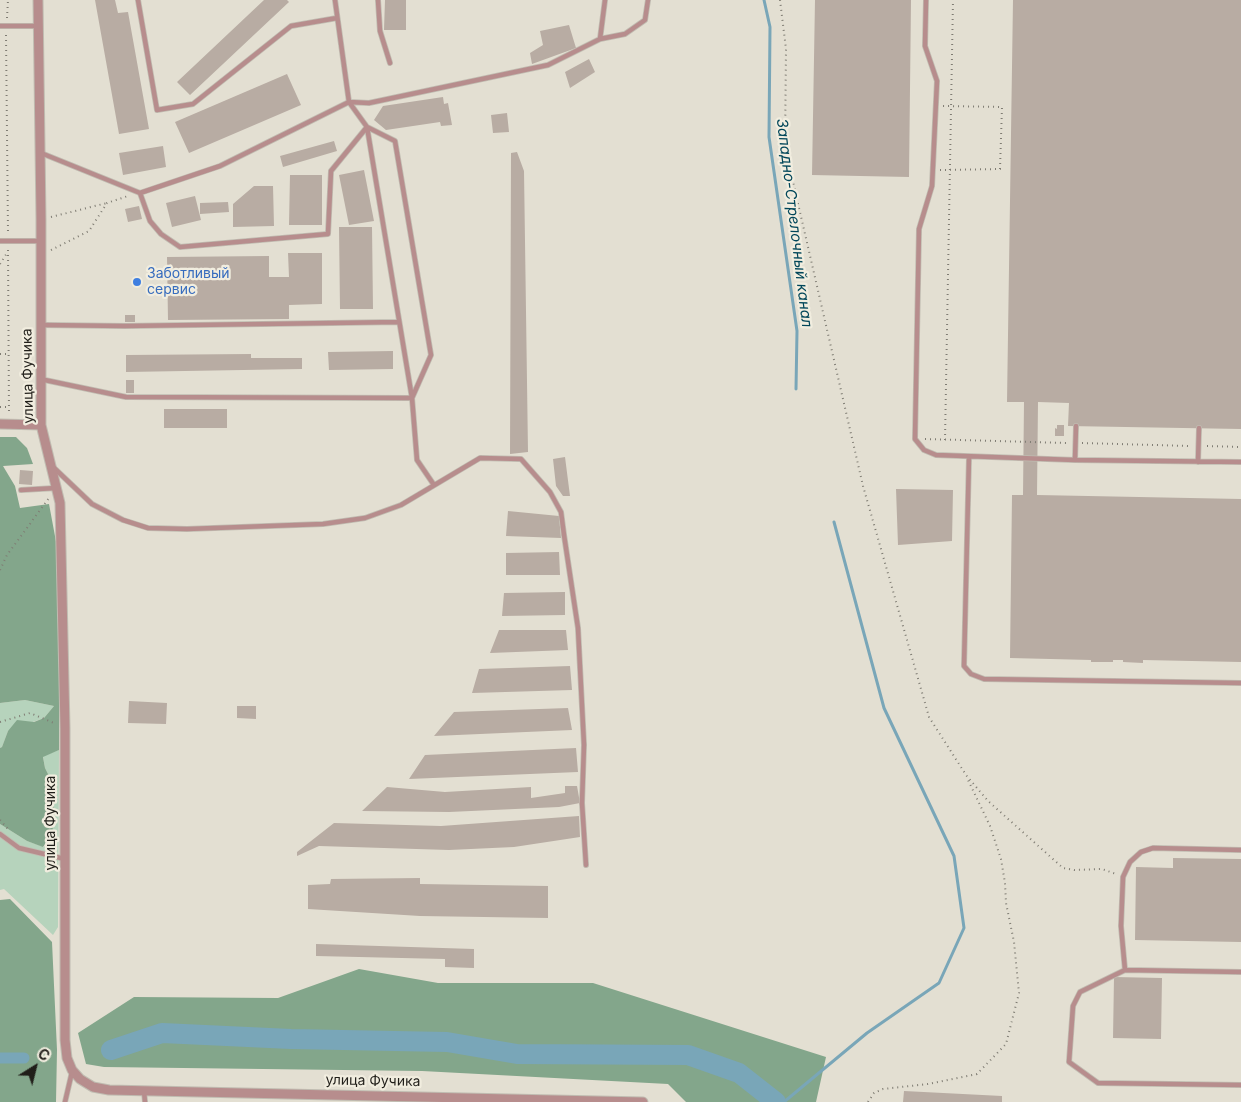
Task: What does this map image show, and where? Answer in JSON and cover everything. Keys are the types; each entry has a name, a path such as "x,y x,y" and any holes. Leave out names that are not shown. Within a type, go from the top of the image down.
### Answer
{"street":[{"name":"улица Фучика","path":"38,0 41,425 60,503 66,728 65,1040 67,1058 72,1070 80,1079 93,1087 109,1090 643,1102"},
{"path":"4,424 41,425"}],"lane":[{"path":"138,0 157,110 193,104 291,26 337,18"},
{"path":"334,0 349,102 367,127 412,398 417,460 434,486"},
{"path":"378,0 380,31 390,63"},
{"path":"600,39 605,0"},
{"path":"40,153 140,193 220,166 349,102 369,103 548,64 600,39 625,34 645,20 648,0"},
{"path":"926,0 925,46 937,81 932,186 919,229 915,439 924,450 936,454 969,457 1241,462"},
{"path":"0,26 38,26"},
{"path":"140,193 150,221 161,234 180,247 328,234 331,171 367,127"},
{"path":"367,127 395,141 431,355 412,398"},
{"path":"0,241 41,241"},
{"path":"41,325 125,326 399,322"},
{"path":"40,380 126,397 412,398"},
{"path":"1075,460 1076,426"},
{"path":"1198,462 1200,428"},
{"path":"969,457 964,666 972,674 984,679 1241,683"},
{"path":"50,464 92,504 123,520 148,528 187,529 323,524 365,518 401,505 480,458 521,458 550,492 561,512 578,628 584,745 582,803 586,865"},
{"path":"21,490 57,488"},
{"path":"0,834 20,848 65,859"},
{"path":"1125,970 1121,926 1123,877 1130,862 1141,852 1154,848 1241,850"},
{"path":"1241,972 1125,970 1080,992 1073,1006 1069,1062 1098,1084 1241,1084"},
{"path":"65,1102 72,1070"},
{"path":"144,1090 145,1102"}],"path":[{"path":"4,424 9,407 6,26 8,0"},
{"path":"780,0 786,50 785,147 863,486 929,717 966,775 990,826 1001,859 1006,903 1014,942 1019,993 1006,1044 977,1074 928,1084 883,1089 874,1093 868,1102"},
{"path":"945,440 953,0"},
{"path":"933,170 1000,169 1002,107 936,106"},
{"path":"41,219 140,193"},
{"path":"40,255 89,231 107,202"},
{"path":"0,264 8,253"},
{"path":"0,354 8,354"},
{"path":"0,407 9,407"},
{"path":"0,570 7,555 57,488"},
{"path":"0,722 30,712 66,728"},
{"path":"966,775 988,801 1063,868 1074,870 1102,869 1123,877"}],"green space":[{"path":"0,437 16,437 27,448 33,464 3,466 15,486 20,508 49,504 60,563 59,750 43,757 45,768 53,784 54,818 52,835 43,847 27,841 0,824 0,748 8,731 17,720 34,722 44,718 54,706 25,700 0,703"},
{"path":"25,700 54,706 44,718 8,731 0,748 0,703"},
{"path":"59,750 58,927 53,935 4,889 0,890 0,824 27,841 44,847 52,835 53,784 45,768 43,756"},
{"path":"10,899 52,942 57,1050 56,1102 0,1102 0,900"},
{"path":"359,969 438,983 593,983 826,1057 816,1102 686,1102 668,1084 422,1071 104,1067 86,1064 78,1033 134,997 278,998"}],"building":[{"path":"95,0 115,0 118,13 128,12 149,129 119,134"},
{"path":"264,0 287,0 289,2 190,95 177,82"},
{"path":"385,0 406,0 406,30 384,30"},
{"path":"815,0 911,0 909,177 812,175"},
{"path":"1013,0 1241,0 1241,429 1068,426 1069,403 1038,402 1037,495 1241,499 1241,662 1143,660 1143,663 1123,662 1123,660 1091,662 1091,660 1010,658 1012,495 1023,495 1024,402 1007,402"},
{"path":"569,25 576,48 532,64 530,53 543,45 540,31"},
{"path":"589,59 595,72 570,88 565,72"},
{"path":"287,74 301,105 189,153 175,122"},
{"path":"443,97 444,104 448,103 452,125 441,126 440,122 386,130 374,120 383,106"},
{"path":"507,113 509,132 493,133 491,115"},
{"path":"334,141 337,151 283,167 280,156"},
{"path":"163,146 166,167 123,175 119,153"},
{"path":"517,152 524,171 528,452 510,454 511,153"},
{"path":"364,170 374,221 349,225 339,175"},
{"path":"290,175 322,175 322,225 289,225"},
{"path":"254,186 273,186 274,226 233,227 233,204"},
{"path":"195,196 201,220 172,227 166,203"},
{"path":"228,202 229,212 200,214 200,203"},
{"path":"139,206 142,219 128,222 125,209"},
{"path":"339,227 372,227 373,309 340,309"},
{"path":"288,253 322,253 322,304 289,305 289,319 168,320 167,257 269,256 269,277 289,277"},
{"path":"125,315 135,315 135,322 125,322"},
{"path":"393,351 393,369 329,370 328,352"},
{"path":"251,354 251,358 302,358 302,369 126,372 126,355"},
{"path":"126,380 134,380 134,393 126,393"},
{"path":"164,409 227,409 227,428 164,428"},
{"path":"1057,425 1064,425 1064,436 1055,436"},
{"path":"565,457 570,496 563,496 556,486 553,459"},
{"path":"20,470 33,471 32,485 19,484"},
{"path":"896,489 953,490 952,541 898,545"},
{"path":"508,511 559,516 561,538 506,536"},
{"path":"559,552 560,575 506,575 506,553"},
{"path":"565,592 565,615 502,616 504,593"},
{"path":"499,630 566,630 568,650 490,653"},
{"path":"570,666 572,690 472,693 479,669"},
{"path":"129,701 167,703 166,724 128,723"},
{"path":"237,706 256,706 256,719 237,718"},
{"path":"568,708 572,730 434,736 454,712"},
{"path":"576,748 578,772 409,779 425,755"},
{"path":"565,786 577,786 580,803 559,807 449,812 362,811 387,787 445,792 531,787 531,798 565,793"},
{"path":"579,816 580,837 514,847 449,850 319,846 297,856 297,852 334,823 441,826"},
{"path":"1173,858 1241,859 1241,942 1135,940 1136,867 1173,868"},
{"path":"420,878 420,884 548,886 548,918 420,916 308,909 308,885 330,884 331,879"},
{"path":"316,944 474,949 474,968 445,967 445,959 316,956"},
{"path":"1114,977 1162,978 1161,1039 1113,1038"},
{"path":"904,1091 1002,1096 1002,1102 903,1102"}],"waterway":[{"name":"Западно-Стрелочный канал","path":"764,0 770,27 769,137 797,331 796,389"},
{"name":"Западно-Стрелочный канал","path":"784,1102 867,1033 939,983 964,928 954,856 884,708 834,522"},
{"path":"111,1050 162,1033 291,1039 447,1042 517,1054 688,1055 739,1073 776,1102"},
{"path":"0,1058 24,1058"}],"place":[{"name":"Заботливый сервис","path":"137,282"}]}
